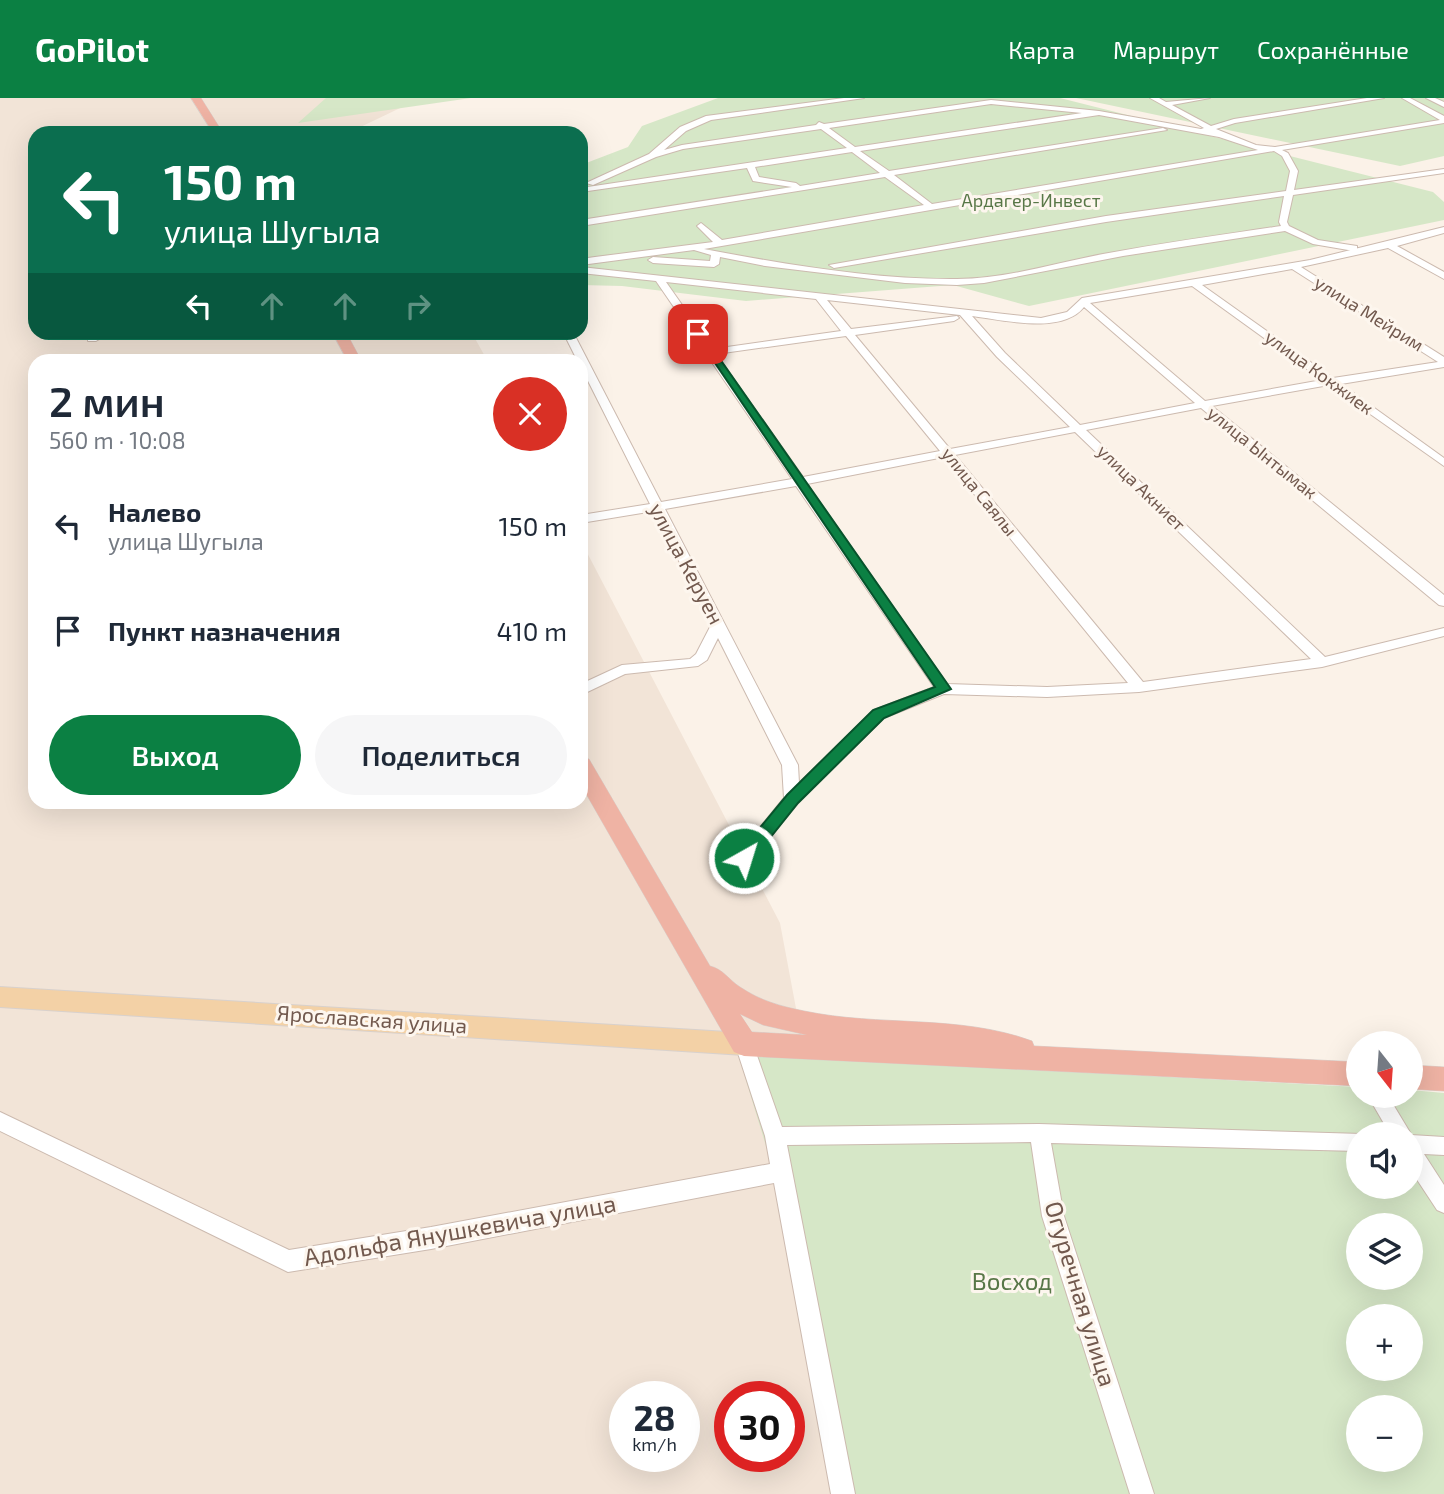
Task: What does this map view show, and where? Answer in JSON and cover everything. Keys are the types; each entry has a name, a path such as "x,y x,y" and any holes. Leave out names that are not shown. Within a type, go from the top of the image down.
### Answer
{"highway":[{"path":"196,98 214,126"},
{"path":"588,777 691,958 744,1044 1346,1073"},
{"path":"691,958 729,994 763,1014 808,1024 985,1038 1052,1059"},
{"path":"1423,1078 1444,1079"}],"main road":[{"name":"Ярославская улица","path":"0,997 744,1044"}],"street":[{"path":"653,155 683,129 709,118 860,98"},
{"path":"1154,98 1221,135 1255,147 1275,149 1285,155 1294,171 1283,222 1286,228"},
{"path":"1165,104 1207,98"},
{"path":"1198,132 1279,112 1380,98"},
{"path":"1405,98 1444,120"},
{"path":"1430,98 1444,105"},
{"path":"588,185 653,155 682,147 989,100 1099,113 1221,135"},
{"path":"798,107 806,113"},
{"path":"588,187 750,166 1099,113"},
{"path":"814,120 929,205"},
{"path":"588,260 616,254 720,243 929,205 1444,120"},
{"path":"588,222 1172,128"},
{"path":"750,166 754,177 760,180 823,186"},
{"path":"821,267 1290,191 1314,191 1444,171"},
{"path":"701,226 720,243"},
{"path":"616,254 821,267 905,280 984,280 1123,253 1286,228 1332,246 1373,249"},
{"path":"588,271 1041,321 1072,315 1079,310 1083,301 1293,266 1391,246 1444,230"},
{"path":"1391,246 1444,276"},
{"path":"689,248 715,259"},
{"name":"улица Мейрим","path":"1293,266 1444,363"},
{"path":"660,280 943,689"},
{"name":"улица Кокжиек","path":"1194,283 1444,464"},
{"name":"улица Саялы","path":"819,297 1139,687"},
{"name":"улица Ынтымак","path":"1083,301 1202,404 1444,602"},
{"path":"710,352 966,314"},
{"name":"улица Акниет","path":"966,314 1001,355 1322,662"},
{"path":"588,518 948,454 1202,404 1444,363"},
{"name":"улица Керуен","path":"588,372 790,765 792,799"},
{"path":"588,687 622,670 693,663 702,657 718,625"},
{"path":"744,858 792,799 879,714 943,689 1047,692 1139,687 1322,662 1444,632"},
{"path":"744,1044 775,1136 843,1494"},
{"name":"Адольфа Янушкевича улица","path":"0,1121 288,1261 431,1238 782,1172"},
{"path":"775,1136 1039,1133 1346,1142"},
{"name":"Огуречная улица","path":"1039,1133 1053,1216 1142,1494"},
{"path":"1423,1145 1444,1146"},
{"path":"1423,1170 1444,1203"}],"shaded area":[{"path":"0,98 421,98 363,126 28,126 28,340 476,340 484,354 28,354 28,809 588,809 588,554 780,923 887,1494 0,1494"}],"green space":[{"path":"326,98 471,98 298,123"},
{"name":"Ардагер-Инвест","path":"718,98 1060,98 1433,192 1444,202 1444,220 1029,306 953,285 746,301 622,286 588,285 588,162 628,147 642,126"},
{"path":"1076,98 1444,98 1444,156 1400,166"},
{"name":"Восход","path":"738,1054 1346,1086 1346,1108 1423,1108 1423,1091 1444,1093 1444,1494 833,1494 779,1189"}],"route":[{"path":"698,334 943,689 879,714 792,799 744,858"}]}
